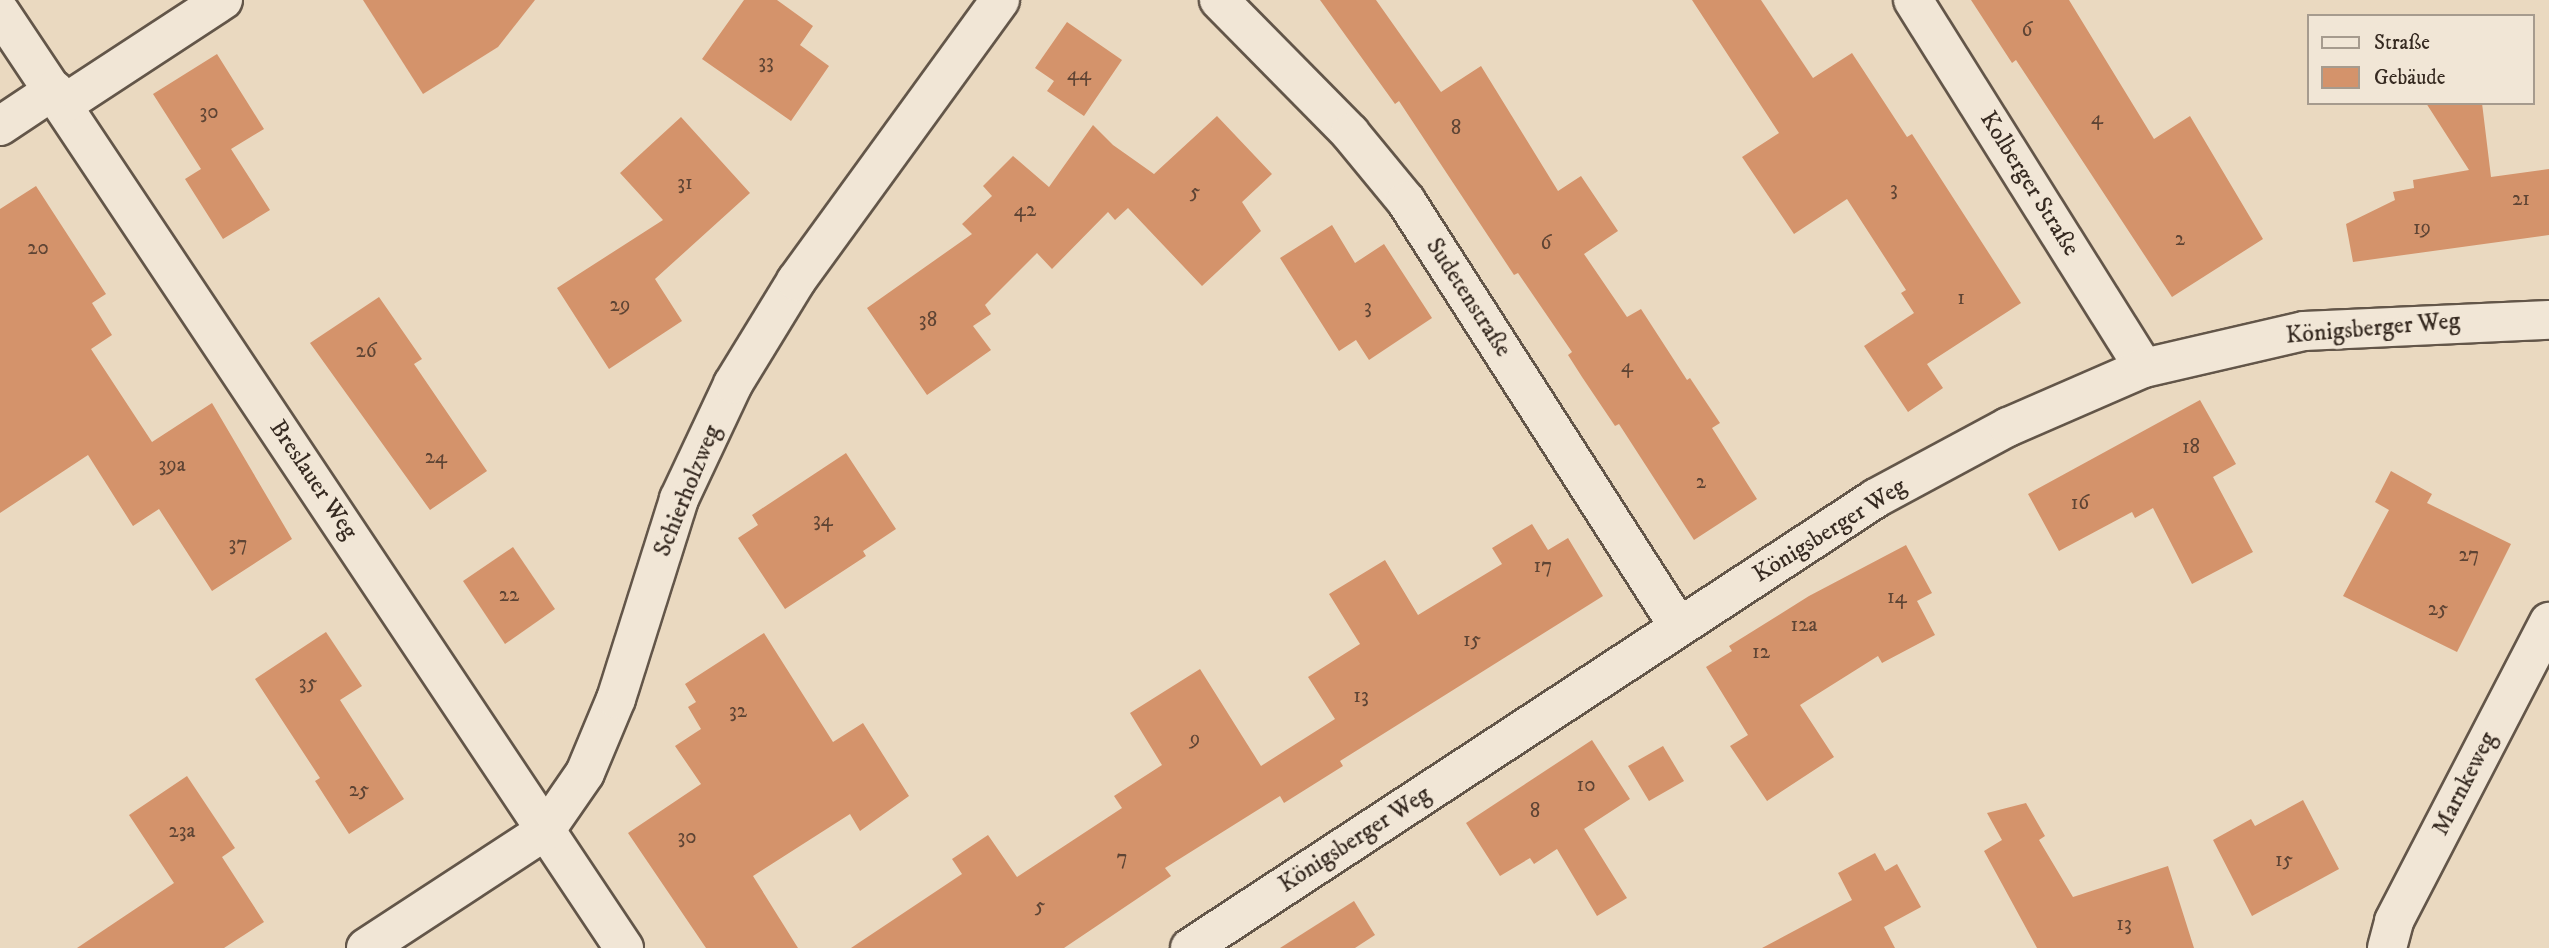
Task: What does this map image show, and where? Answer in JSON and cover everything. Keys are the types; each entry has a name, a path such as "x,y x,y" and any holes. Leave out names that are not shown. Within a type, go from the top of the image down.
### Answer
{"street":[{"path":"0,126 59,97 223,0"},
{"name":"Schierholzweg","path":"366,948 545,831 590,761 616,699 680,499 733,384 796,281 1000,0"},
{"name":"Sudetenstraße","path":"1219,0 1350,133 1406,201 1679,627"},
{"name":"Kolberger Straße","path":"1913,0 2144,368"},
{"name":"Breslauer Weg","path":"0,12 624,948"},
{"name":"Königsberger Weg","path":"1190,948 1875,498 2008,427 2144,368 2304,331 2549,320"},
{"name":"Marnkeweg","path":"2387,948 2394,921 2549,622"}],"building":[{"path":"363,0 535,0 498,47 423,94"},
{"path":"744,0 777,0 813,26 800,45 829,66 791,121 702,59"},
{"path":"1320,0 1376,0 1441,92 1481,66 1558,191 1581,176 1618,231 1584,254 1627,317 1641,309 1687,380 1690,378 1720,423 1712,428 1757,499 1694,540 1619,424 1615,426 1582,377 1568,355 1572,352 1518,273 1514,275 1399,101 1395,104"},
{"path":"1692,0 1761,0 1813,78 1852,53 1907,137 1912,134 2021,303 1927,364 1943,388 1908,412 1864,346 1914,313 1901,293 1906,290 1847,199 1794,234 1742,157 1779,133"},
{"path":"1971,0 2069,0 2154,139 2190,116 2263,239 2172,297 2016,60 2012,63"},
{"path":"1067,22 1122,60 1084,116 1047,91 1054,81 1035,68"},
{"path":"217,54 264,129 231,149 270,210 223,239 185,179 201,169 153,94"},
{"path":"2427,105 2482,105 2491,177 2549,169 2549,235 2353,262 2346,224 2395,200 2393,192 2414,188 2413,180 2469,170"},
{"path":"1217,116 1272,174 1242,202 1261,231 1202,286 1128,208 1115,220 1108,212 1052,269 1037,253 985,305 991,314 973,326 991,350 927,395 867,308 972,234 962,224 992,196 983,186 1013,156 1049,187 1093,125 1113,145 1154,174"},
{"path":"681,117 750,193 655,279 682,321 609,369 557,288 663,220 620,173"},
{"path":"36,186 106,294 92,303 112,335 91,349 152,442 212,403 292,539 212,591 159,509 133,526 88,455 0,513 0,209"},
{"path":"1332,225 1355,263 1384,244 1432,318 1369,360 1356,340 1339,351 1280,258"},
{"path":"379,297 422,359 414,364 487,471 430,510 310,343"},
{"path":"2200,400 2236,464 2213,477 2253,552 2192,584 2153,508 2135,518 2132,512 2059,551 2028,494"},
{"path":"846,453 896,529 863,551 866,556 785,609 738,538 758,525 752,515"},
{"path":"2391,471 2432,494 2427,503 2511,544 2457,652 2343,596 2389,510 2375,502"},
{"path":"1532,524 1548,550 1568,538 1603,596 1340,761 1343,766 1284,803 1280,796 1165,868 1171,876 1064,948 851,948 962,874 952,859 988,835 1017,877 1122,808 1114,796 1162,765 1130,713 1200,669 1261,766 1335,719 1308,677 1360,644 1329,594 1385,560 1418,615 1502,564 1492,548"},
{"path":"1906,545 1932,593 1917,601 1935,635 1882,663 1878,656 1800,705 1834,757 1767,801 1730,746 1748,735 1706,667 1732,651 1729,646 1809,596"},
{"path":"513,547 555,609 505,644 463,581"},
{"path":"326,632 362,686 340,700 404,799 349,834 315,781 320,778 255,679"},
{"path":"764,633 833,742 863,723 909,796 860,831 850,814 753,876 798,948 706,948 628,833 701,784 675,746 701,729 688,707 696,702 685,684"},
{"path":"1592,740 1630,799 1584,829 1627,898 1597,916 1557,849 1534,864 1530,858 1500,876 1466,823"},
{"path":"1663,746 1684,781 1649,801 1628,766"},
{"path":"187,776 235,848 222,857 264,922 224,948 77,948 174,883 129,815"},
{"path":"2303,800 2339,869 2252,916 2213,840 2251,819 2255,826"},
{"path":"2026,803 2045,836 2039,840 2073,897 2168,866 2194,948 2037,948 1984,851 2002,840 1987,813"},
{"path":"1875,853 1885,871 1897,864 1921,907 1884,927 1895,948 1762,948 1852,900 1838,873"},
{"path":"1354,901 1375,935 1355,948 1280,948"}]}
